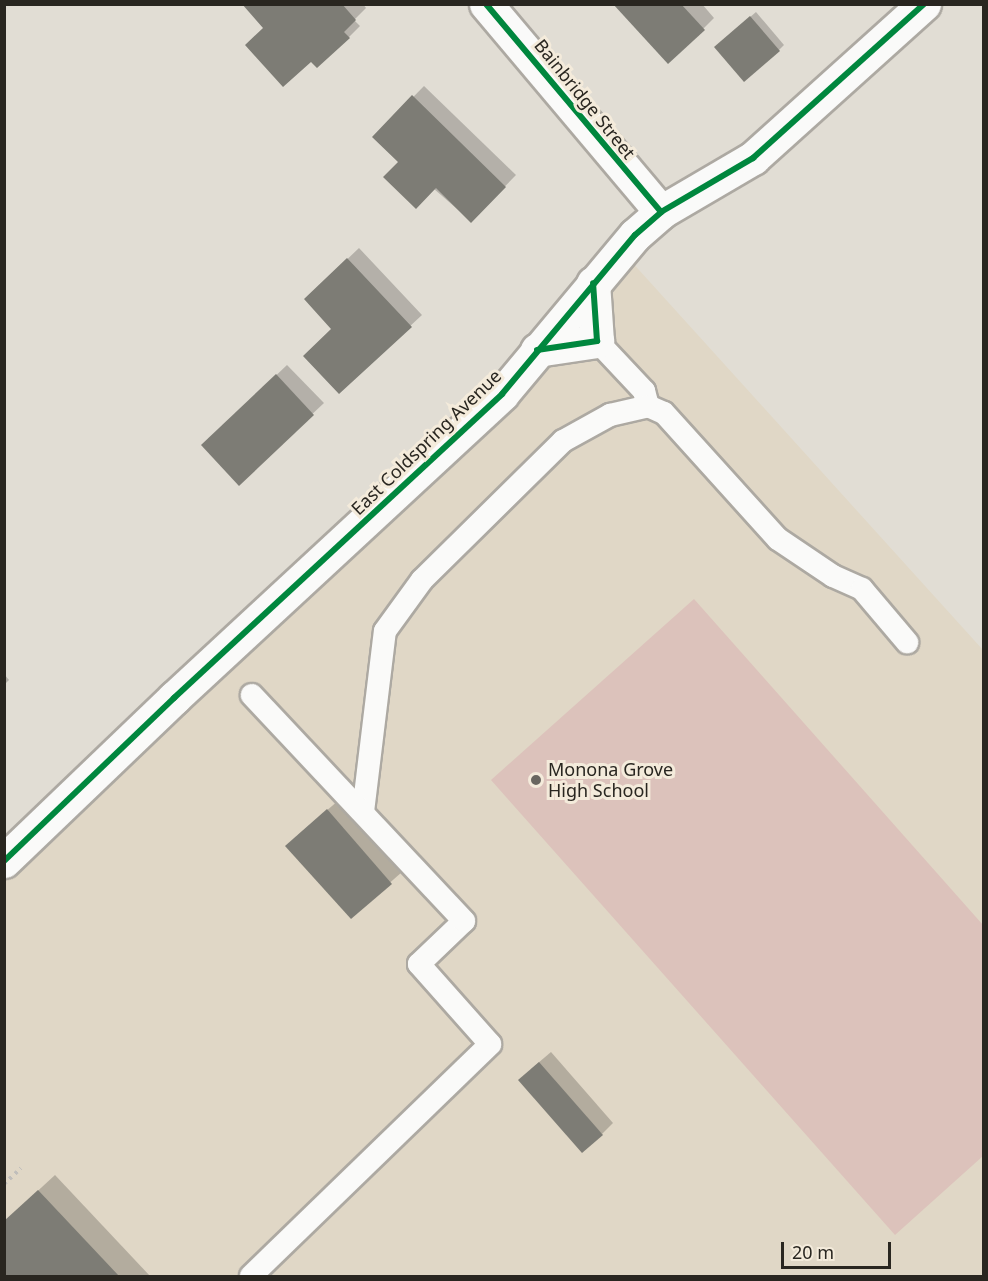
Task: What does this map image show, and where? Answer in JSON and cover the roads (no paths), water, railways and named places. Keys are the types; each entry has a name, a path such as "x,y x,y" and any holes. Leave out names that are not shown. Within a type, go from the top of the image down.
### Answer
{"street":[{"name":"Bainbridge Street","path":"486,4 661,212"},
{"name":"East Coldspring Avenue","path":"4,861 174,698 502,394 621,249 661,212 753,158 924,4"},
{"path":"537,350 597,341 593,283"}],"lane":[{"path":"597,341 644,391 648,405"},
{"path":"363,812 385,631 422,580 563,441 610,415 648,405 664,413 778,539 833,576 862,589 908,642"},
{"path":"251,1276 490,1044 419,964 464,921 252,695"}],"place":[{"name":"Monona Grove High School","path":"536,780"}]}
